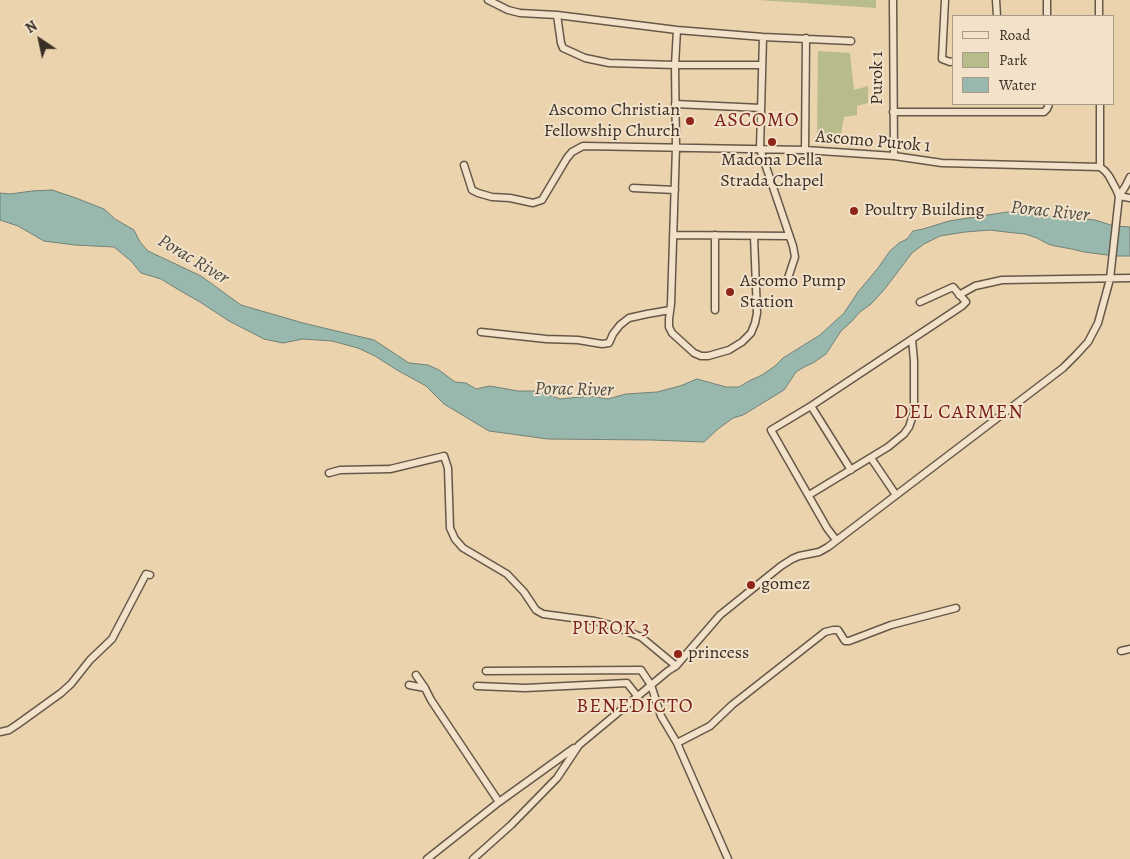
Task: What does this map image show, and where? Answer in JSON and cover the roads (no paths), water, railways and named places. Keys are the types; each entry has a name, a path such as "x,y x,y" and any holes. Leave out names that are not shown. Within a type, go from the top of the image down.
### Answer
{"street":[{"path":"488,0 508,10 520,12 677,30 763,37 851,40"},
{"name":"Purok 1","path":"893,0 894,156"},
{"path":"945,0 942,59 952,61"},
{"path":"996,0 997,15"},
{"path":"1047,0 1047,15"},
{"path":"1099,0 1099,15"},
{"path":"557,15 563,48 585,58 609,63 762,65"},
{"path":"677,30 675,65 675,190 669,327 672,333 694,353 708,356 729,350 742,342 751,333 757,313 754,236"},
{"path":"763,37 760,149 793,246 795,257 788,278"},
{"path":"805,150 806,38"},
{"path":"675,104 761,108"},
{"path":"893,112 1044,112 1048,109 1049,105"},
{"path":"1100,105 1100,166 1109,176 1119,196"},
{"name":"Ascomo Purok 1","path":"464,165 472,190 478,194 529,202 542,200 567,158 572,152 583,146 805,150 894,156 942,163 1100,166"},
{"path":"427,859 500,802 579,745 676,666 720,615 781,566 799,556 819,552 836,540 1055,374 1076,355 1088,342 1098,323 1110,279 1119,196 1130,177"},
{"path":"632,188 675,190"},
{"path":"1119,196 1130,198"},
{"path":"673,235 789,236"},
{"path":"715,310 716,235"},
{"path":"959,294 975,286 1002,280 1130,278"},
{"path":"836,540 827,528 771,430 811,406 966,302 953,287 920,302"},
{"path":"481,332 546,339 578,340 602,344 609,343 620,325 629,318 670,310"},
{"path":"809,495 888,447 904,434 909,427 914,412 912,339"},
{"path":"811,406 851,470"},
{"path":"329,473 340,470 390,469 444,456 448,468 450,528 462,548 507,574 524,592 536,610 543,614 595,621 641,636 676,666"},
{"path":"871,458 896,495"},
{"path":"0,732 9,730 18,724 71,684 90,660 112,639 146,574 150,576"},
{"path":"676,743 710,726 732,705 825,632 838,630 845,641 849,642 891,626 956,608"},
{"path":"1120,651 1130,649"},
{"path":"486,671 641,670 651,685 661,716 676,743 728,859"},
{"path":"416,675 425,688 430,700 500,802"},
{"path":"478,686 525,688 627,683 638,697"},
{"path":"410,686 425,688"},
{"path":"473,859 510,825 556,778 579,745"}],"water":[{"path":"52,190 104,209 115,219 134,230 140,242 148,251 201,276 241,305 303,323 374,340 409,363 428,365 439,370 455,382 466,383 476,389 490,386 518,391 538,391 560,399 590,396 608,399 626,394 657,392 697,379 726,387 739,387 762,375 783,358 820,335 844,313 890,251 907,239 913,231 949,221 1014,211 1029,215 1095,220 1114,226 1130,227 1130,256 1084,252 1048,244 1025,234 990,230 940,236 912,253 884,290 841,331 826,354 796,372 784,390 743,415 733,418 704,442 548,439 489,431 444,404 426,386 358,348 332,341 303,339 283,343 264,339 229,321 161,279 141,273 131,261 114,247 44,241 18,226 0,220 0,193 10,194"}],"place":[{"name":"Ascomo Christian Fellowship Church","path":"690,121"},
{"name":"Madona Della Strada Chapel","path":"772,142"},
{"name":"Poultry Building","path":"854,211"},
{"name":"Ascomo Pump Station","path":"730,292"},
{"name":"gomez","path":"751,585"},
{"name":"princess","path":"678,654"}],"district":[{"name":"ASCOMO","path":"757,121"},
{"name":"DEL CARMEN","path":"959,413"},
{"name":"PUROK 3","path":"611,629"},
{"name":"BENEDICTO","path":"635,707"}],"water label":[{"name":"Porac River","path":"1050,212"},
{"name":"Porac River","path":"193,260"},
{"name":"Porac River","path":"574,390"}]}
